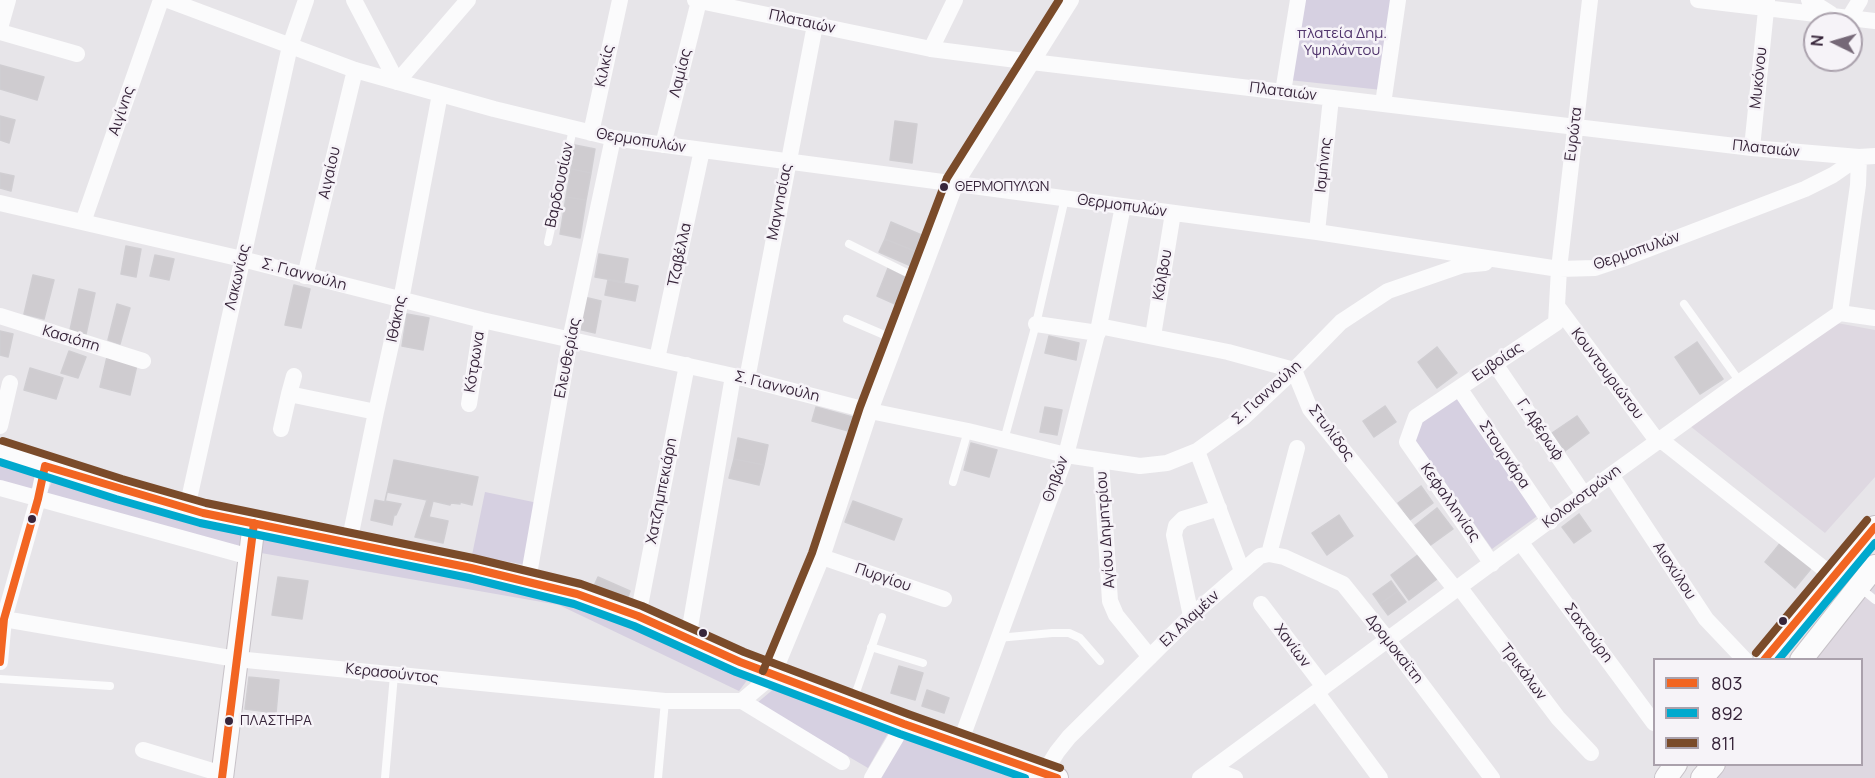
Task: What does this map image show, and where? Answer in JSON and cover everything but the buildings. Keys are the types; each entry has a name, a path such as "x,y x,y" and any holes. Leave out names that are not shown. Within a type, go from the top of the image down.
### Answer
{"main road":[{"path":"0,451 186,508 528,580 578,594 638,616 724,656 773,675 1048,776"},
{"path":"222,776 254,523"},
{"path":"1766,658 1875,527"},
{"path":"1803,658 1866,593 1875,566"},
{"path":"1666,778 1675,766"},
{"path":"1702,778 1713,766"}],"street":[{"path":"9,0 0,30 77,54"},
{"name":"Αιγίνης","path":"83,222 161,0"},
{"name":"Θερμοπυλών","path":"168,0 355,70 613,138 1317,232 1559,269 1594,268 1622,259 1805,189 1867,157"},
{"name":"Λακωνίας","path":"186,508 290,46 306,0"},
{"path":"354,0 397,82 468,0"},
{"name":"Κιλκίς","path":"591,133 620,0"},
{"name":"Πλαταιών","path":"697,0 931,49 1752,148 1867,157"},
{"name":"Λαμίας","path":"663,145 697,0"},
{"path":"931,49 955,0"},
{"path":"842,762 742,702 773,675 822,557 870,411 956,183 1071,0"},
{"path":"1283,92 1298,0"},
{"path":"1383,104 1398,0"},
{"name":"Ευρώτα","path":"1559,269 1590,0"},
{"path":"1698,0 1767,4 1813,12"},
{"path":"1809,0 1832,12"},
{"path":"1847,12 1860,0"},
{"name":"Μυκόνου","path":"1752,148 1767,4"},
{"name":"Μαγνησίας","path":"688,639 740,377 815,25"},
{"name":"Αιγαίου","path":"305,276 355,70"},
{"name":"Ιθάκης","path":"349,543 401,300 440,94"},
{"name":"Ισμήνης","path":"1317,232 1331,98"},
{"name":"Ελευθερίας","path":"528,580 570,340 613,138"},
{"name":"Τζαβέλλα","path":"657,359 702,150"},
{"path":"1867,157 1858,185 1840,313 1875,318"},
{"name":"Σ. Γιαννούλη","path":"0,203 242,259 482,320 740,377 870,411 1066,454 1140,466 1167,463 1197,451 1244,417 1341,322 1388,291 1463,265 1501,261"},
{"name":"Θηβών","path":"960,743 1066,454 1099,329 1123,206"},
{"name":"Κάλβου","path":"1153,336 1173,213"},
{"name":"Ευβοίας","path":"1407,442 1416,417 1556,323 1559,269"},
{"name":"Κουντουριώτου","path":"1557,306 1660,441 1833,576"},
{"name":"Κολοκοτρώνη","path":"1206,774 1611,475 1840,313"},
{"name":"Κασιόπη","path":"0,316 142,361"},
{"name":"Κότρωνα","path":"469,404 482,320"},
{"path":"1036,324 1153,336 1228,352 1294,370"},
{"name":"Γ. Αβέρωφ","path":"1495,364 1585,496"},
{"name":"Χατζημπεκιάρη","path":"638,616 687,365"},
{"name":"Στυλίδος","path":"1294,370 1310,409 1458,589"},
{"path":"281,429 294,376"},
{"path":"0,426 10,383"},
{"name":"Στουρνάρα","path":"1459,388 1550,522"},
{"path":"290,394 376,412"},
{"name":"Κεφαλληνίας","path":"1407,442 1492,564"},
{"path":"1269,554 1297,448"},
{"path":"1197,451 1242,571"},
{"name":"Αγίου Δημητρίου","path":"1101,461 1110,601 1116,615 1150,657"},
{"path":"0,662 4,619 45,466"},
{"name":"Αισχύλου","path":"1611,475 1706,619 1743,658"},
{"path":"0,488 250,557"},
{"path":"1191,616 1174,535 1176,526 1183,519 1219,508"},
{"name":"Σαχτούρη","path":"1521,543 1653,722"},
{"name":"Ελ Αλαμέιν","path":"1048,776 1057,752 1069,737 1191,616 1260,556 1269,554"},
{"name":"Δρομοκαϊτη","path":"1269,554 1284,557 1342,584 1388,640 1492,778"},
{"name":"Πυργίου","path":"822,557 944,598"},
{"name":"Τρικάλων","path":"1458,589 1558,718 1591,753"},
{"name":"Χανίων","path":"1261,604 1380,778"},
{"name":"Κερασούντος","path":"4,619 236,659 665,701 742,702"},
{"path":"872,778 904,724"},
{"path":"143,750 222,776"},
{"path":"1206,774 1235,778"}],"lane":[{"name":"Βαρδουσίων","path":"548,242 573,129"},
{"path":"1004,440 1036,324 1065,198"},
{"path":"849,244 919,279"},
{"path":"1684,304 1740,382"},
{"path":"847,319 896,339"},
{"path":"953,482 968,431"},
{"path":"852,704 882,617"},
{"path":"998,639 1069,633 1080,638 1100,661"},
{"path":"871,647 922,663"},
{"path":"385,778 394,675"},
{"path":"0,679 110,686"},
{"path":"658,778 665,701"}],"shaded area":[{"path":"1837,323 1875,330 1875,477 1825,533 1690,426"},
{"path":"1875,578 1875,778 1710,778 1721,766 1863,766 1863,658 1813,658"}],"green space":[{"name":"πλατεία Δημ. Υψηλάντου","path":"1303,0 1393,0 1382,90 1289,80"},
{"path":"1459,395 1540,514 1492,549 1414,438 1420,422"},
{"path":"0,453 45,466 32,492 0,483"},
{"path":"54,478 250,526 247,551 45,496"},
{"path":"485,492 538,503 526,565 472,555"},
{"path":"265,530 561,595 751,675 739,691 559,605 261,553"},
{"path":"776,687 891,728 868,768 757,703"},
{"path":"906,730 1035,778 877,778"}],"transit line":[{"name":"811","path":"763,671 812,553 860,407 947,178 1059,0"},
{"name":"811","path":"3,441 206,503 473,558 581,584 642,606 744,652 1060,768"},
{"name":"892","path":"0,462 200,523 469,578 574,604 634,626 736,672 1025,778"},
{"name":"803","path":"0,662 4,619 45,466 203,513 471,568 577,594 638,616 740,662 904,724 1057,778"},
{"name":"811","path":"1756,653 1867,520"},
{"name":"803","path":"222,778 254,523"},
{"name":"803","path":"1766,658 1875,527"},
{"name":"892","path":"1780,658 1875,543"}],"place":[{"name":"ΘΕΡΜΟΠΥΛΏΝ","path":"944,187"},
{"name":"ΠΛΑΣΤΗΡΑ","path":"229,721"}]}
